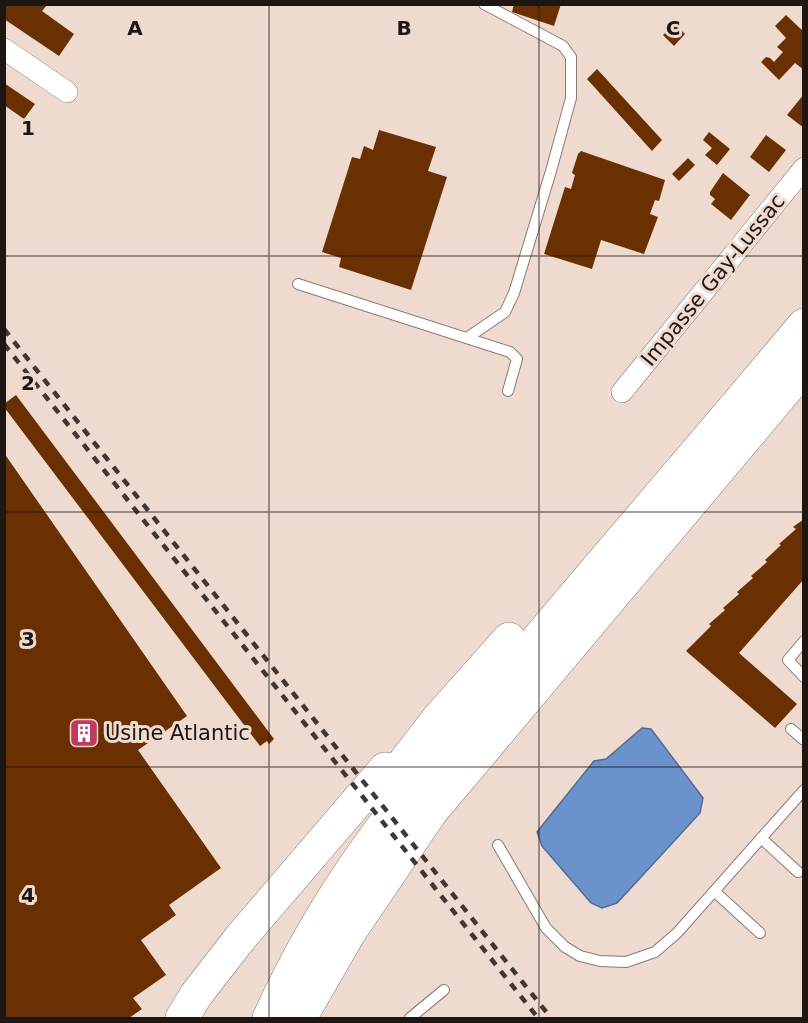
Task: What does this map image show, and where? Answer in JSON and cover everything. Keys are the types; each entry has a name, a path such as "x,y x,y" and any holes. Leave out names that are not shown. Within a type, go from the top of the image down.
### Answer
{"highway":[{"path":"269,1018 323,917 363,854 407,795 804,325"},
{"path":"300,1018 349,933 431,812 804,368"},
{"path":"731,456 762,439 798,400 804,398"},
{"path":"244,1018 273,961 310,897 352,832 436,720 679,447 719,426"},
{"path":"182,1018 196,995 271,902 411,740 436,720"}],"street":[{"path":"4,49 67,92"},
{"name":"Impasse Gay-Lussac","path":"622,392 804,168"}],"lane":[{"path":"467,338 505,312 514,293 552,171 571,98 571,57 563,46 484,4"},
{"path":"298,284 510,352 517,359 508,391"},
{"path":"804,641 788,660 804,677"},
{"path":"791,729 804,740"},
{"path":"498,845 546,928 565,947 580,956 600,961 626,962 655,952 677,933 804,790"},
{"path":"761,838 798,872"},
{"path":"714,891 760,933"},
{"path":"410,1018 444,990"}],"water":[{"path":"642,728 651,729 703,798 700,813 617,903 602,908 591,903 542,846 537,832 594,761 606,759"}],"building":[{"path":"514,4 561,4 554,26 512,12"},
{"path":"4,5 47,5 42,11 74,34 59,56 4,19"},
{"path":"786,15 804,32 804,70 795,63 779,80 761,62 766,57 774,62 783,52 777,47 786,38 775,26"},
{"path":"675,24 685,34 674,46 663,35"},
{"path":"597,69 662,140 652,151 587,79"},
{"path":"4,83 35,104 24,119 4,105"},
{"path":"804,94 804,128 787,115"},
{"path":"379,130 436,147 428,171 447,177 411,290 339,267 341,258 322,252 352,157 360,159 364,146 373,150"},
{"path":"709,132 730,149 717,165 705,155 712,148 703,140"},
{"path":"766,135 786,150 769,172 750,157"},
{"path":"581,151 665,180 659,201 655,200 650,214 658,217 644,254 601,240 592,269 544,254 565,187 571,189 575,175 572,173"},
{"path":"688,158 695,165 679,181 672,174"},
{"path":"723,173 750,195 731,220 711,204 715,199 710,192"},
{"path":"16,395 274,739 269,744 267,741 260,746 4,407 4,404"},
{"name":"Usine Atlantic","path":"4,453 187,716 138,750 221,868 169,905 176,915 141,940 166,975 133,998 142,1009 129,1018 4,1018"},
{"path":"804,519 804,579 739,653 797,704 775,728 686,651 711,626 709,624 725,610 723,608 739,594 737,592 753,578 751,576 767,562 765,560 781,545 779,544 796,529 793,527"}],"railway":[{"path":"4,329 551,1018"},
{"path":"4,344 538,1018"}],"place":[{"name":"Usine Atlantic","path":"84,733"}]}
